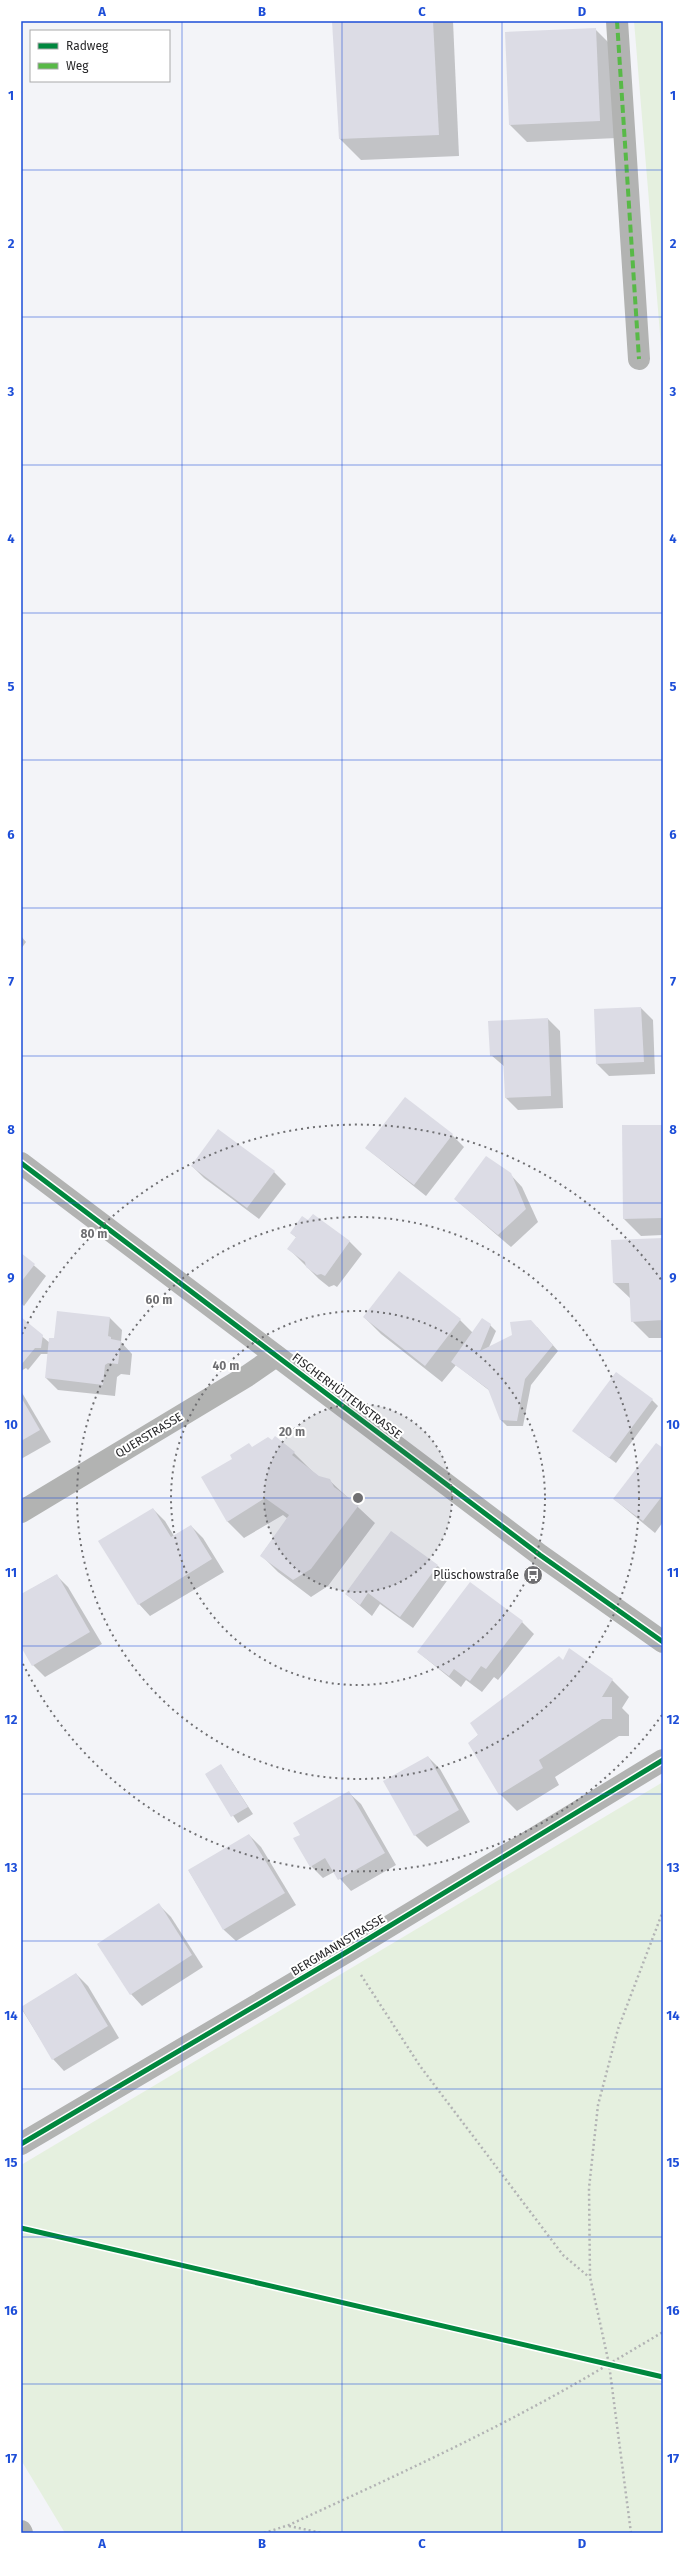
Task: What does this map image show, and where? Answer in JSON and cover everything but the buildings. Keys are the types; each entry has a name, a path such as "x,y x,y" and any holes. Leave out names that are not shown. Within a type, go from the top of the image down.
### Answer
{"street":[{"path":"617,21 639,359"},
{"name":"FISCHERHÜTTENSTRASSE","path":"21,1163 540,1555 662,1638"},
{"name":"QUERSTRASSE","path":"21,1512 247,1376 276,1356"},
{"name":"BERGMANNSTRASSE","path":"21,2144 350,1950 663,1760"}],"path":[{"path":"631,2533 609,2364 590,2277 589,2188 598,2105 618,2029 663,1911"},
{"path":"359,1971 425,2072 563,2255 590,2277"},
{"path":"264,2533 289,2526 445,2453 564,2391 663,2332"},
{"path":"289,2526 322,2533"}],"green space":[{"path":"634,21 663,21 663,370"},
{"path":"663,1782 663,2533 65,2533 21,2460 21,2165"}],"marked path":[{"path":"617,21 639,359"}],"cycle path":[{"path":"21,1163 540,1555 663,1642"},
{"path":"21,2144 350,1950 663,1760"},
{"path":"21,2228 663,2377"}],"place":[{"name":"Plüschowstraße","path":"533,1575"}]}
